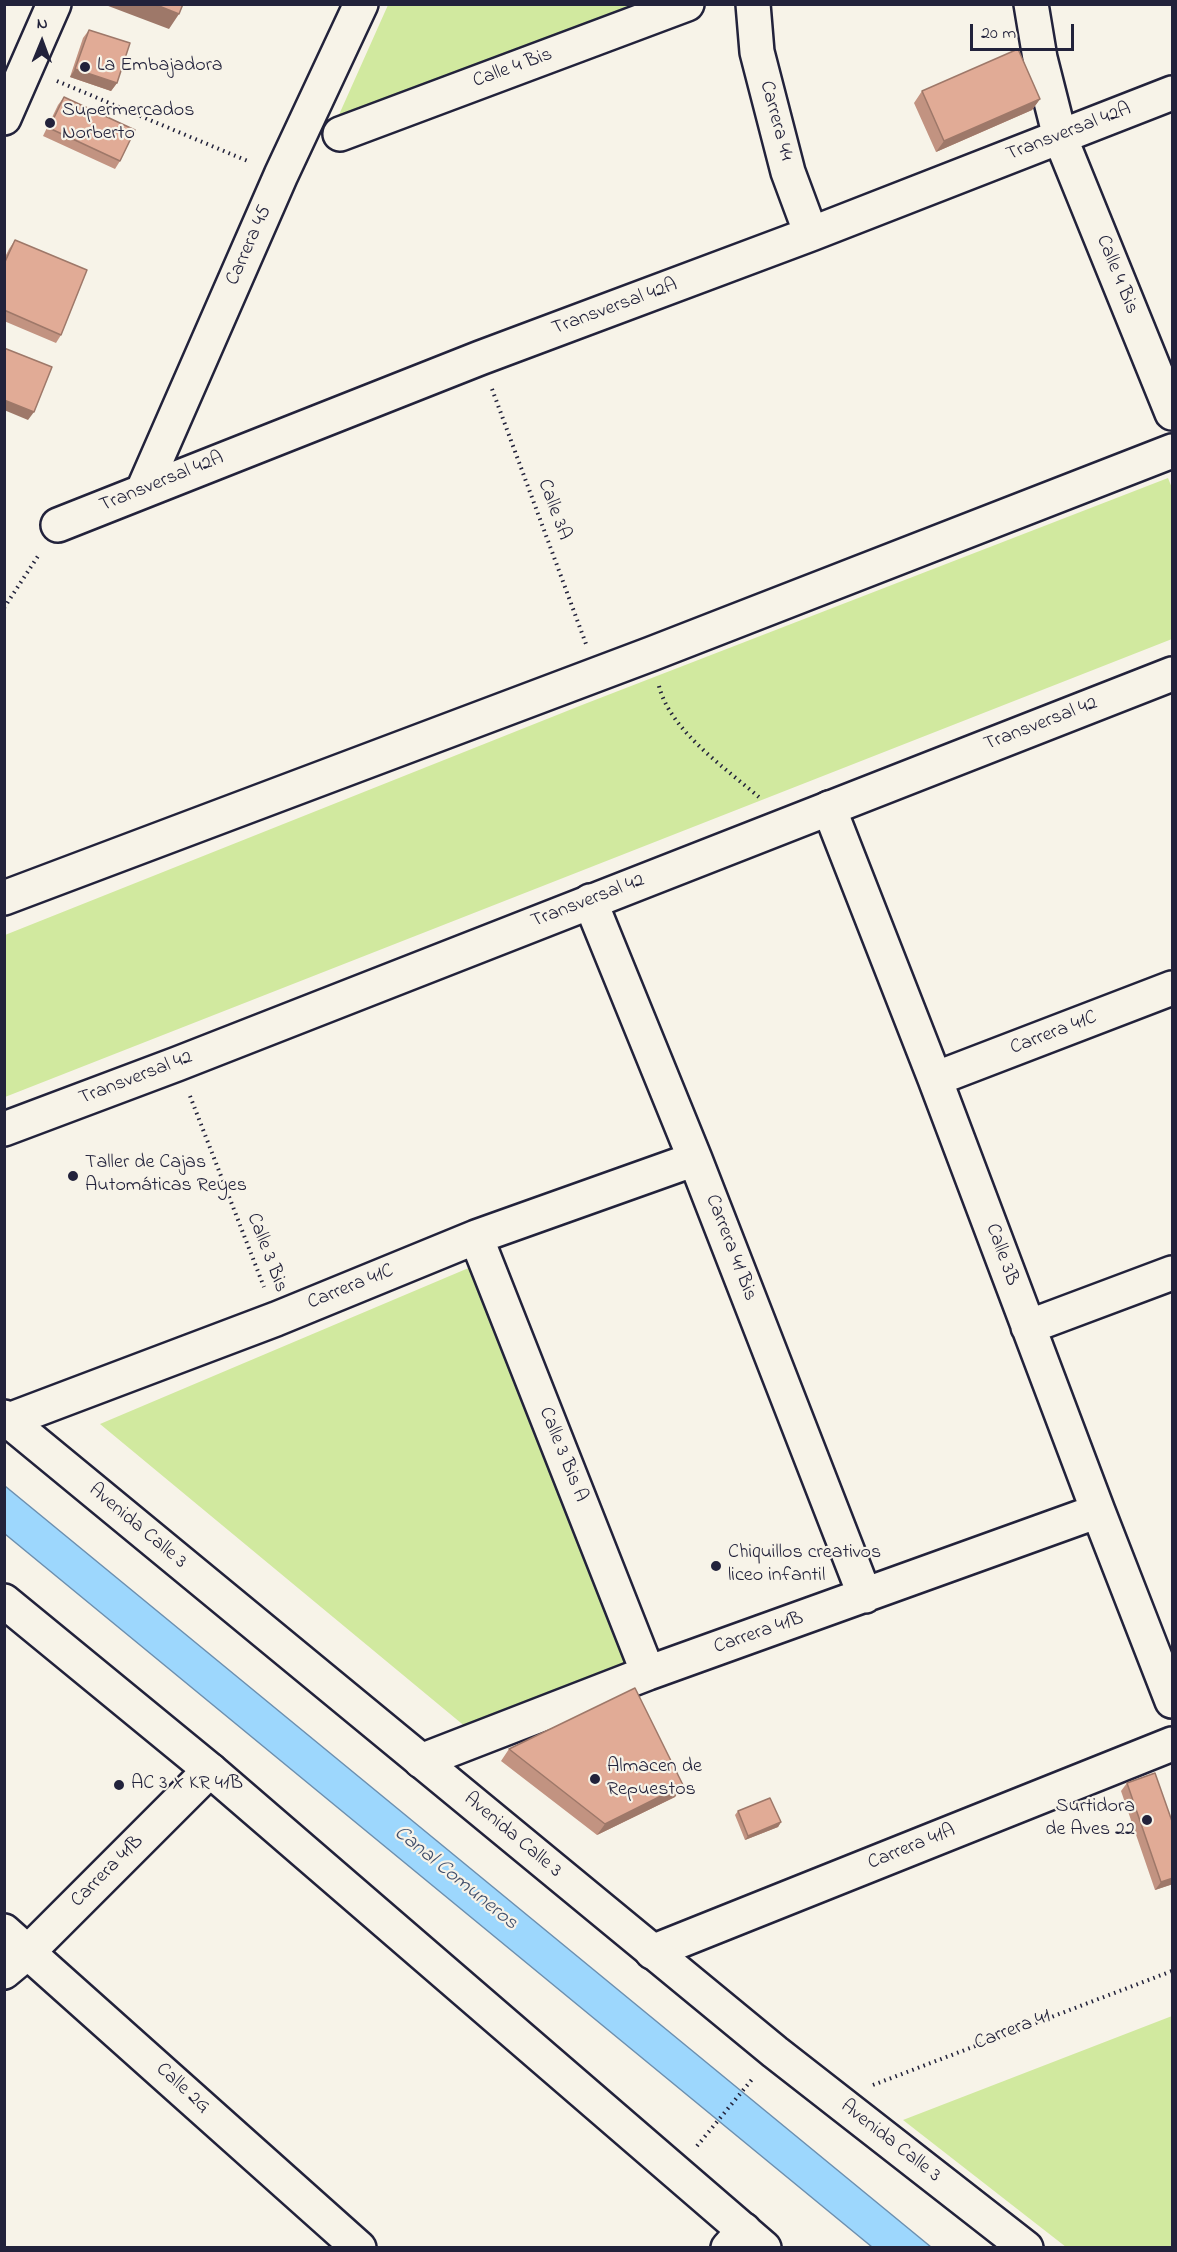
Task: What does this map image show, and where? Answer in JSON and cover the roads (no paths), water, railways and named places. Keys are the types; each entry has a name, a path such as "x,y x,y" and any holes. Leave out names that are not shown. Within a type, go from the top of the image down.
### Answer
{"street":[{"path":"4,118 54,4"},
{"name":"Carrera 45","path":"143,490 281,175 361,4"},
{"name":"Calle 4 Bis","path":"340,134 687,4"},
{"name":"Carrera 44","path":"753,4 757,52 788,172 812,234"},
{"name":"Calle 4 Bis","path":"1032,4 1040,58 1059,137 1173,413"},
{"name":"Transversal 42A","path":"58,525 480,358 812,234 1173,93"},
{"path":"4,898 651,654 1173,451"},
{"name":"Transversal 42","path":"4,1129 177,1064 1173,674"},
{"name":"Calle 3B","path":"829,808 1173,1701"},
{"name":"Carrera 41 Bis","path":"590,901 695,1159 865,1596"},
{"name":"Carrera 41C","path":"935,1079 1173,988"},
{"name":"Carrera 41C","path":"7,1419 276,1319 476,1237 695,1159"},
{"name":"Calle 3 Bis A","path":"476,1237 648,1673"},
{"path":"1028,1327 1173,1273"},
{"name":"Avenida Calle 3","path":"7,1419 775,2052 1026,2247"},
{"name":"Carrera 41B","path":"421,1761 648,1673 1098,1511"},
{"path":"4,1601 210,1770 745,2242"},
{"name":"Carrera 41A","path":"652,1952 1173,1744"},
{"name":"Carrera 41B","path":"12,1951 210,1770"},
{"name":"Calle 2G","path":"12,1951 359,2247"}],"water":[{"name":"Canal Comuneros","path":"5,1486 931,2247 872,2247 5,1534"}],"place":[{"name":"La Embajadora","path":"85,67"},
{"name":"Supermercados Norberto","path":"50,123"},
{"name":"Taller de Cajas Automáticas Reyes","path":"73,1176"},
{"name":"Chiquillos creativos liceo infantil","path":"716,1566"},
{"name":"Almacen de Repuestos","path":"595,1779"},
{"name":"AC 3 X KR 41B","path":"119,1785"},
{"name":"Surtidora de Aves 22","path":"1147,1820"}]}
